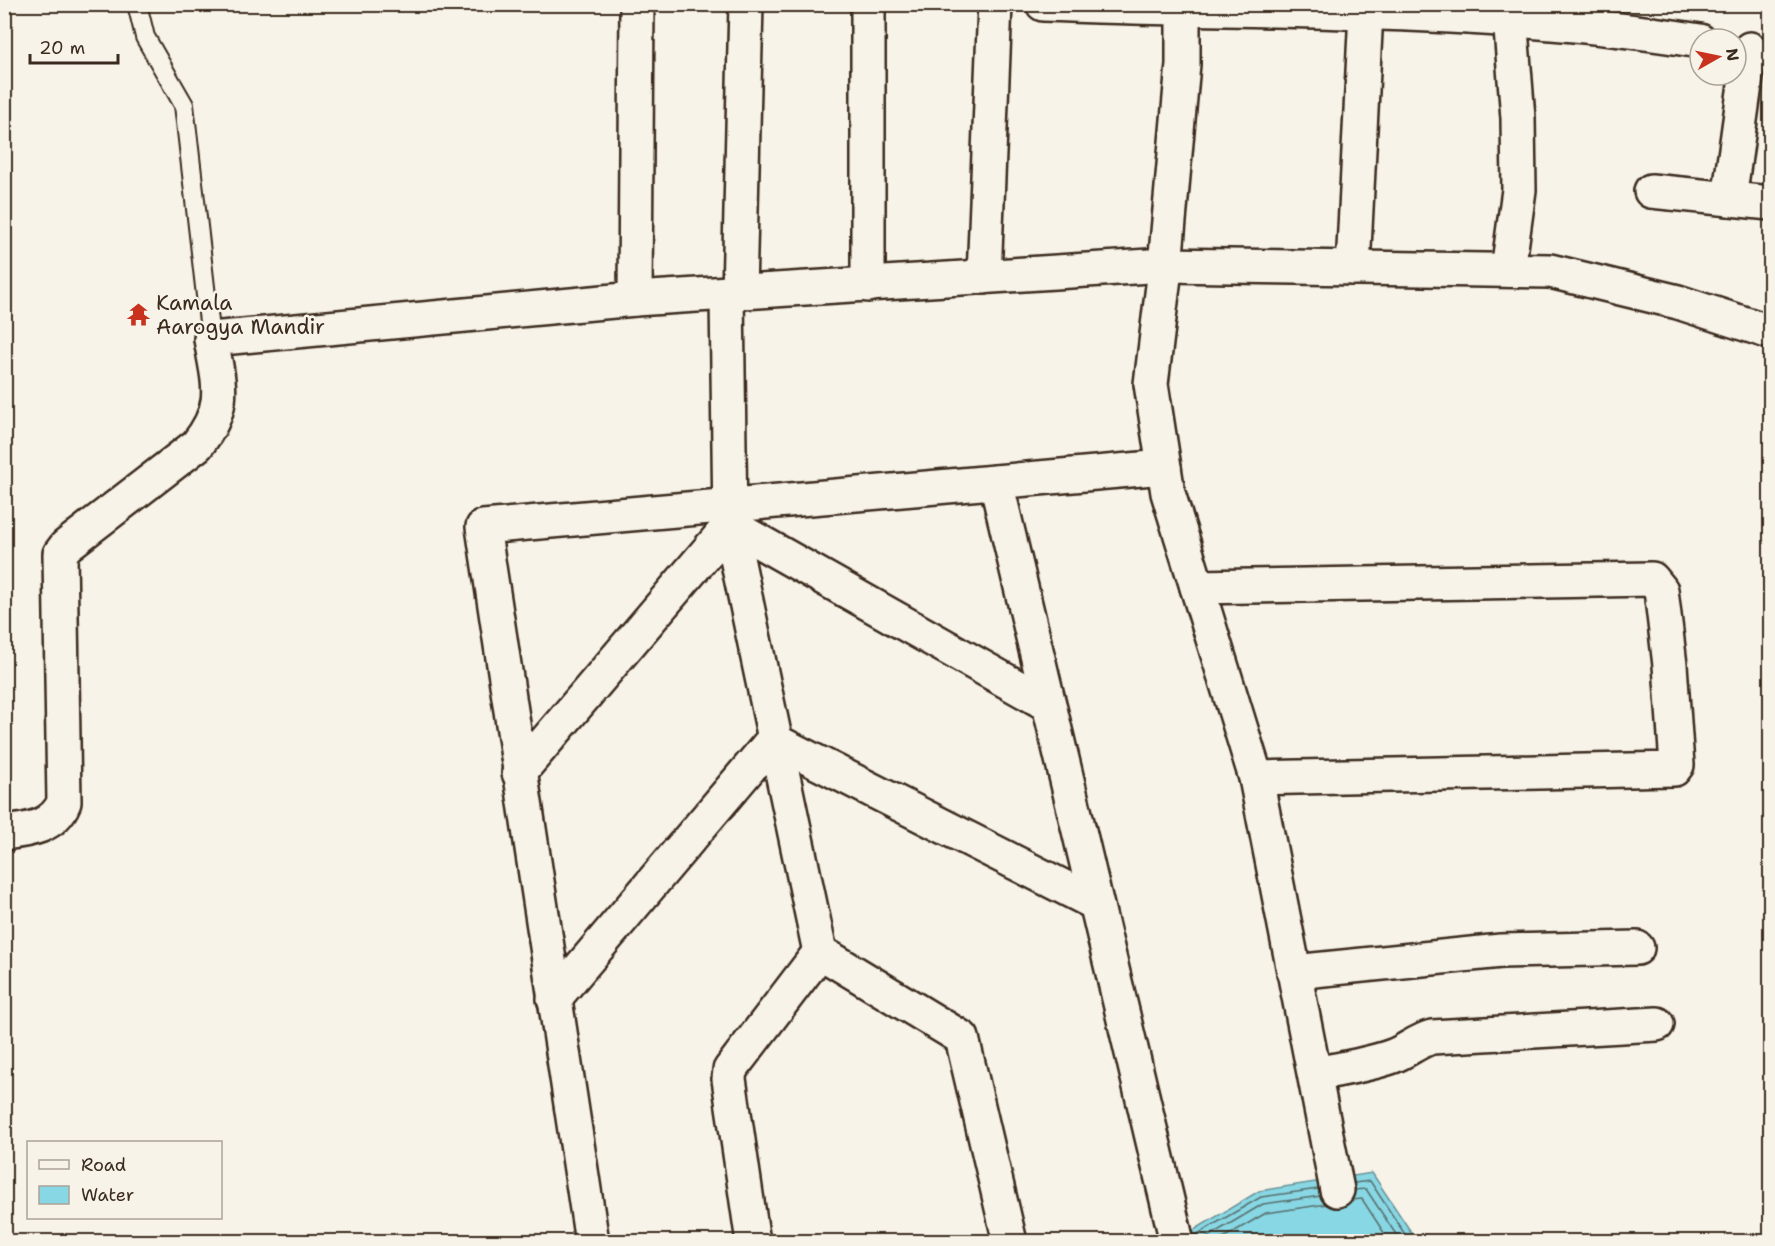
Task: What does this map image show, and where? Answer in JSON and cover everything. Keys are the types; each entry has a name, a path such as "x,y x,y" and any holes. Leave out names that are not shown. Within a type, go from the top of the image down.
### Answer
{"street":[{"path":"635,299 637,4"},
{"path":"746,4 733,294 728,516 773,740 820,952 962,1038 1010,1242"},
{"path":"868,4 868,285"},
{"path":"984,277 995,4"},
{"path":"1043,4 1509,13 1688,39"},
{"path":"1183,7 1183,64 1165,265 1151,384 1168,493 1256,778 1337,1190"},
{"path":"1353,268 1366,12"},
{"path":"1508,270 1519,190 1518,118 1509,13"},
{"path":"1729,198 1752,49"},
{"path":"1652,191 1770,202"},
{"path":"4,832 46,824 55,818 64,802 60,554 66,546 197,445 213,426 218,411 219,388 211,339 635,299 1165,265 1550,271 1678,302 1770,333"},
{"path":"592,1242 483,527 728,516 996,482 1075,477 1164,467"},
{"path":"996,482 1177,1242"},
{"path":"728,516 1049,705"},
{"path":"519,773 728,516"},
{"path":"1197,587 1652,579 1661,590 1670,665 1677,765 1674,769 1256,778"},
{"path":"773,740 1095,903"},
{"path":"554,999 773,740"},
{"path":"1294,972 1490,952 1637,948"},
{"path":"753,1242 729,1079 730,1070 820,952"},
{"path":"1315,1074 1383,1059 1398,1054 1417,1041 1432,1037 1657,1024"}],"lane":[{"path":"137,4 145,37 184,105 211,339"}],"water":[{"path":"1372,1173 1417,1241 1174,1242 1259,1191"}],"place":[{"name":"Kamala Aarogya Mandir","path":"138,315"}]}
